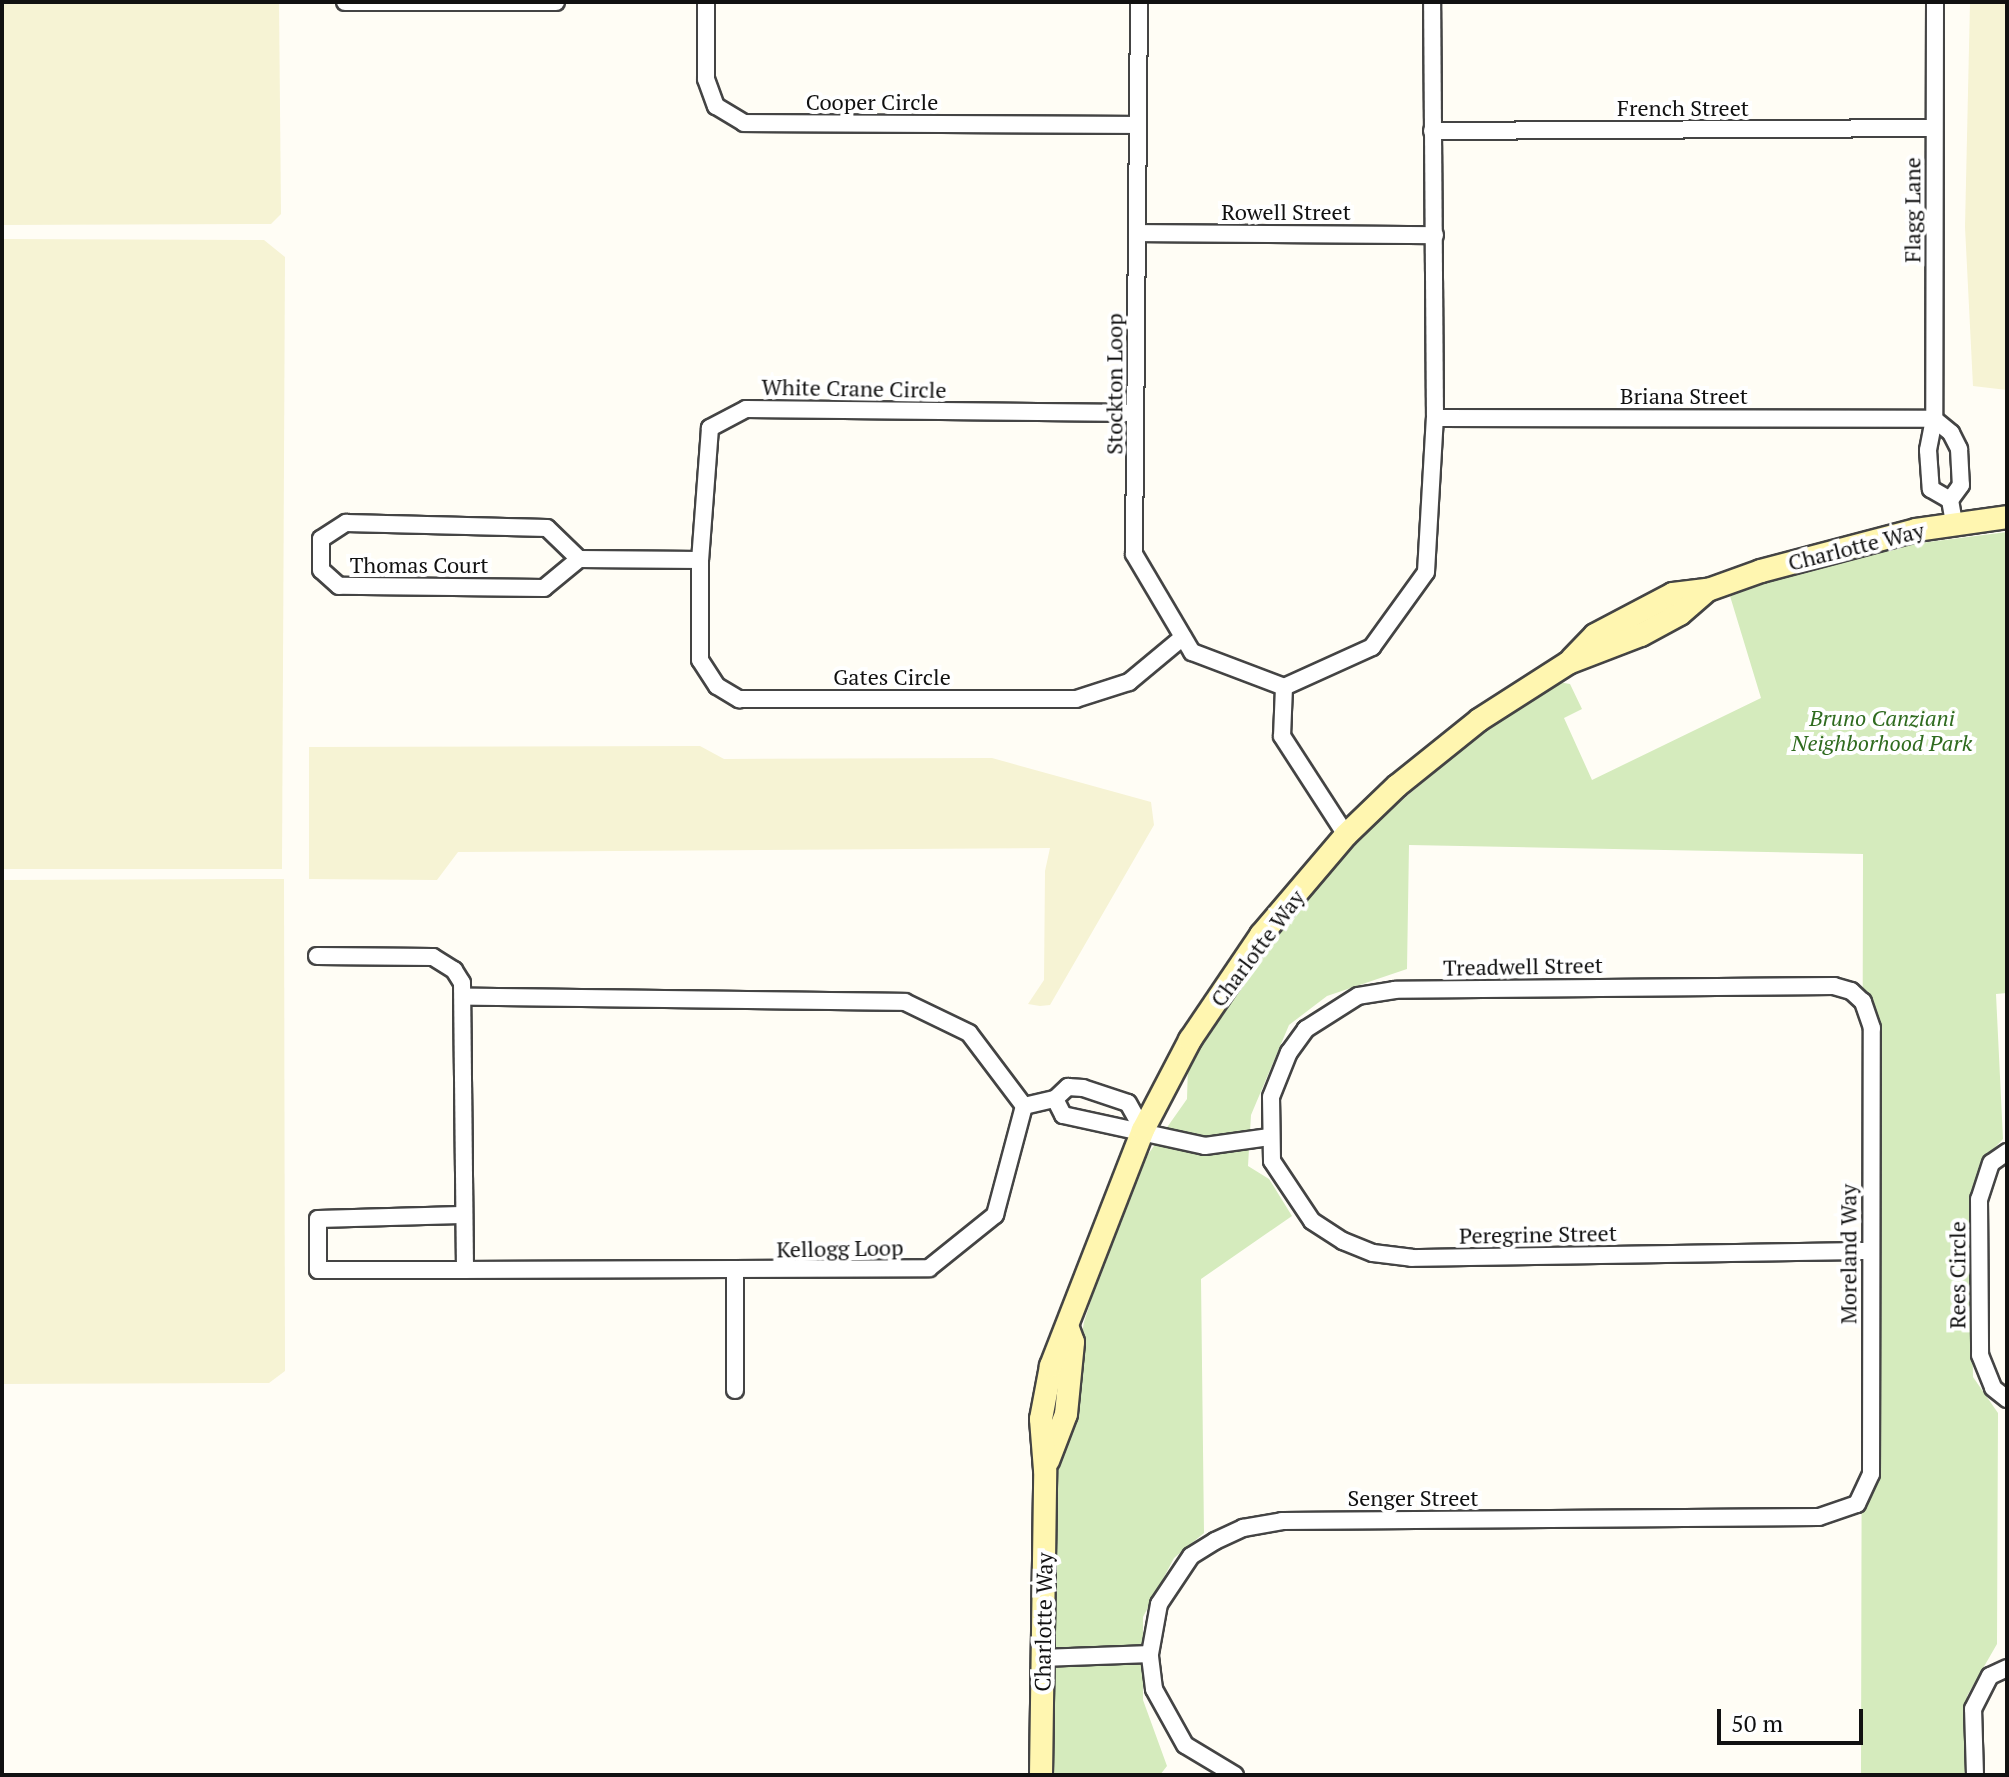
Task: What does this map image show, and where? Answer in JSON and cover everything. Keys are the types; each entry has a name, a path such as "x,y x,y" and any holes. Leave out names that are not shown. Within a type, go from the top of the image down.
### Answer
{"street":[{"path":"345,2 556,2"},
{"name":"Cooper Circle","path":"706,2 706,79 716,106 744,123 1138,125"},
{"name":"Stockton Loop","path":"1139,2 1134,554 1192,652 1284,687"},
{"path":"1346,835 1282,736 1284,687 1372,647 1426,572 1435,418 1432,2"},
{"name":"Flagg Lane","path":"1935,2 1934,419 1928,450 1931,489 1952,511"},
{"name":"French Street","path":"1432,131 1934,128"},
{"name":"Rowell Street","path":"1137,233 1435,235"},
{"name":"White Crane Circle","path":"700,560 710,428 746,409 1135,413"},
{"name":"Briana Street","path":"1435,418 1934,419"},
{"path":"1934,419 1951,433 1959,449 1961,485 1952,511"},
{"name":"Charlotte Way","path":"1041,1775 1045,1470 1041,1419 1051,1366 1143,1130 1190,1040 1261,935 1346,835 1479,720 1568,663 1641,635 1680,614 1708,590 1952,511 2007,517"},
{"name":"Thomas Court","path":"346,523 547,528 579,559 544,588 339,586 321,570 321,539 346,523"},
{"path":"579,559 700,560"},
{"name":"Gates Circle","path":"700,560 700,660 717,686 739,699 1076,699 1129,682 1183,637"},
{"path":"317,956 433,957 454,970 465,997 461,1215 465,1270"},
{"name":"Treadwell Street","path":"1269,1137 1271,1097 1289,1052 1306,1029 1358,996 1395,990 1834,986 1863,1002"},
{"path":"465,997 905,1002 969,1033 1024,1106 1055,1099 1068,1087 1128,1103 1143,1130"},
{"name":"Moreland Way","path":"1857,1504 1871,1474 1872,1028 1863,1002"},
{"path":"1055,1099 1063,1115 1107,1127 1143,1130 1205,1146 1269,1137"},
{"name":"Kellogg Loop","path":"461,1215 318,1219 318,1270 735,1272 929,1268 995,1215 1024,1106"},
{"name":"Peregrine Street","path":"1269,1137 1272,1161 1312,1221 1373,1253 1412,1258 1870,1251"},
{"name":"Rees Circle","path":"2007,1152 1991,1163 1979,1199 1980,1355 1993,1388 2007,1399"},
{"path":"735,1272 735,1390"},
{"name":"Senger Street","path":"1235,1775 1185,1745 1154,1689 1150,1632 1172,1580 1191,1556 1243,1528 1282,1521 1819,1517 1857,1504"},
{"path":"1042,1658 1150,1654"},
{"path":"1975,1775 1973,1709 1990,1676 2007,1668"}],"shaded area":[{"path":"2,2 279,2 281,214 271,224 2,225"},
{"path":"1970,2 2007,2 2007,390 1973,386 1965,227"},
{"path":"2,239 264,240 285,257 282,869 2,869"},
{"path":"700,746 724,759 992,758 1151,802 1154,825 1050,1005 1040,1006 1028,1004 1044,980 1045,871 1050,848 458,852 437,880 309,879 309,747"},
{"path":"284,879 285,1371 269,1383 2,1384 2,880"}],"green space":[{"name":"Bruno Canziani Neighborhood Park","path":"2007,532 2007,993 1996,994 2003,1139 1983,1160 1970,1200 1973,1377 1998,1413 1997,1644 1967,1696 1965,1775 1861,1775 1863,854 1409,845 1407,969 1327,996 1289,1025 1251,1115 1248,1166 1269,1179 1292,1216 1201,1279 1204,1533 1174,1558 1143,1617 1143,1700 1167,1766 1160,1775 1051,1775 1051,1599 1058,1468 1084,1322 1130,1180 1187,1099 1188,1064 1280,925 1364,832 1489,727 1558,682 1570,684 1582,709 1564,718 1592,780 1761,698 1730,596 1809,568 1897,546"}]}
